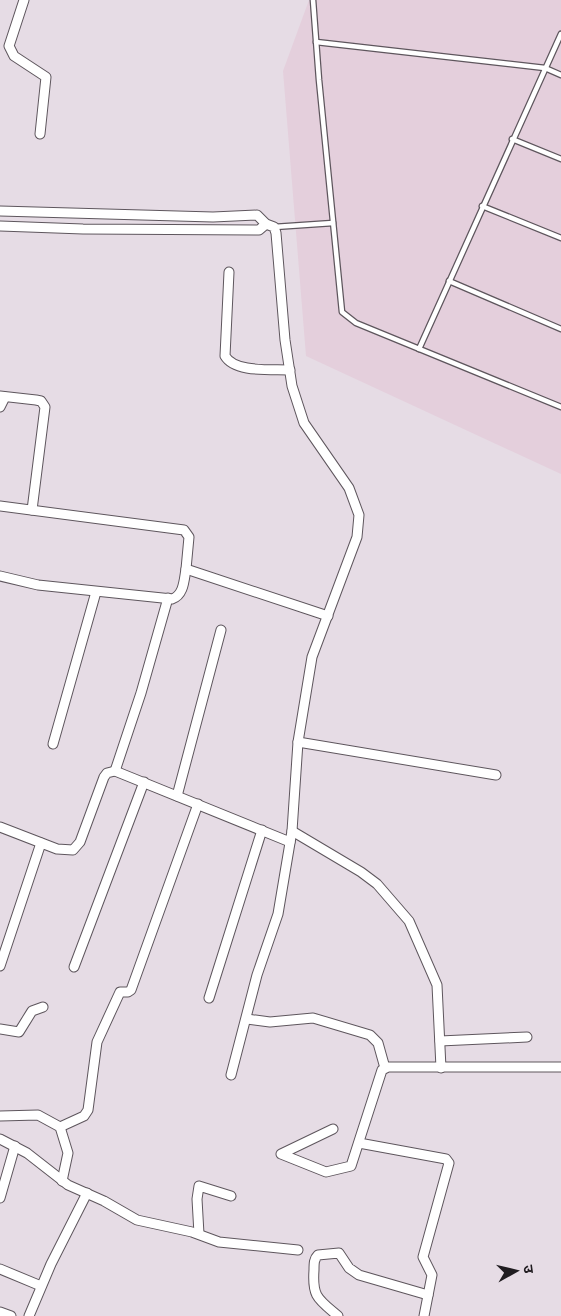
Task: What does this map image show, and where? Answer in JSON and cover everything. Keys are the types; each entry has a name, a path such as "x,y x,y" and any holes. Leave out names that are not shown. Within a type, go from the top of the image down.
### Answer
{"street":[{"path":"24,0 10,46 14,56 40,71 46,77 40,134"},
{"path":"0,211 204,216 257,215 270,225 276,234 290,370 304,424 349,488 359,515 357,537 312,657 298,742 292,831 278,914 257,975 247,1019 231,1074"},
{"path":"0,226 83,229 259,230 270,225"},
{"path":"229,272 225,356 229,363 240,367 290,370"},
{"path":"0,407 2,397 41,401 45,407 32,510"},
{"path":"0,506 184,530 189,537 186,570 179,595 168,598 38,585 0,576"},
{"path":"186,570 328,616"},
{"path":"53,744 96,592"},
{"path":"115,772 142,693 168,598"},
{"path":"177,796 221,630"},
{"path":"298,742 496,775"},
{"path":"0,827 66,851 78,847 104,777 107,773 115,772 290,842"},
{"path":"74,967 144,782"},
{"path":"60,1127 84,1116 88,1110 95,1054 100,1034 120,992 131,990 198,804"},
{"path":"209,998 262,830"},
{"path":"292,831 361,872 377,884 409,921 437,985 441,1068"},
{"path":"0,966 41,842"},
{"path":"0,1029 19,1032 32,1011 43,1007"},
{"path":"247,1019 270,1022 319,1019 370,1036 378,1043 385,1068 351,1166 326,1172 281,1154 333,1129"},
{"path":"440,1041 527,1037"},
{"path":"385,1068 561,1066"},
{"path":"0,1116 38,1115 60,1127 68,1153 62,1180"},
{"path":"0,1140 27,1153 62,1180 137,1220 199,1234 219,1242 298,1250"},
{"path":"359,1142 446,1159 449,1163 423,1257 432,1275 424,1316"},
{"path":"0,1198 15,1146"},
{"path":"199,1234 197,1199 199,1186 231,1196"},
{"path":"28,1316 87,1193"},
{"path":"338,1316 314,1293 312,1285 314,1260 318,1255 339,1253 349,1268 359,1275 428,1296"},
{"path":"0,1269 41,1286"},
{"path":"0,1312 11,1316"}],"lane":[{"path":"314,0 316,42 342,312 356,323 561,407"},
{"path":"419,350 512,139 561,34"},
{"path":"316,42 545,68 561,76"},
{"path":"512,139 561,160"},
{"path":"482,206 561,238"},
{"path":"270,225 333,222"},
{"path":"449,281 561,329"}],"shaded area":[{"path":"309,0 561,0 561,474 306,356 283,71"}]}
